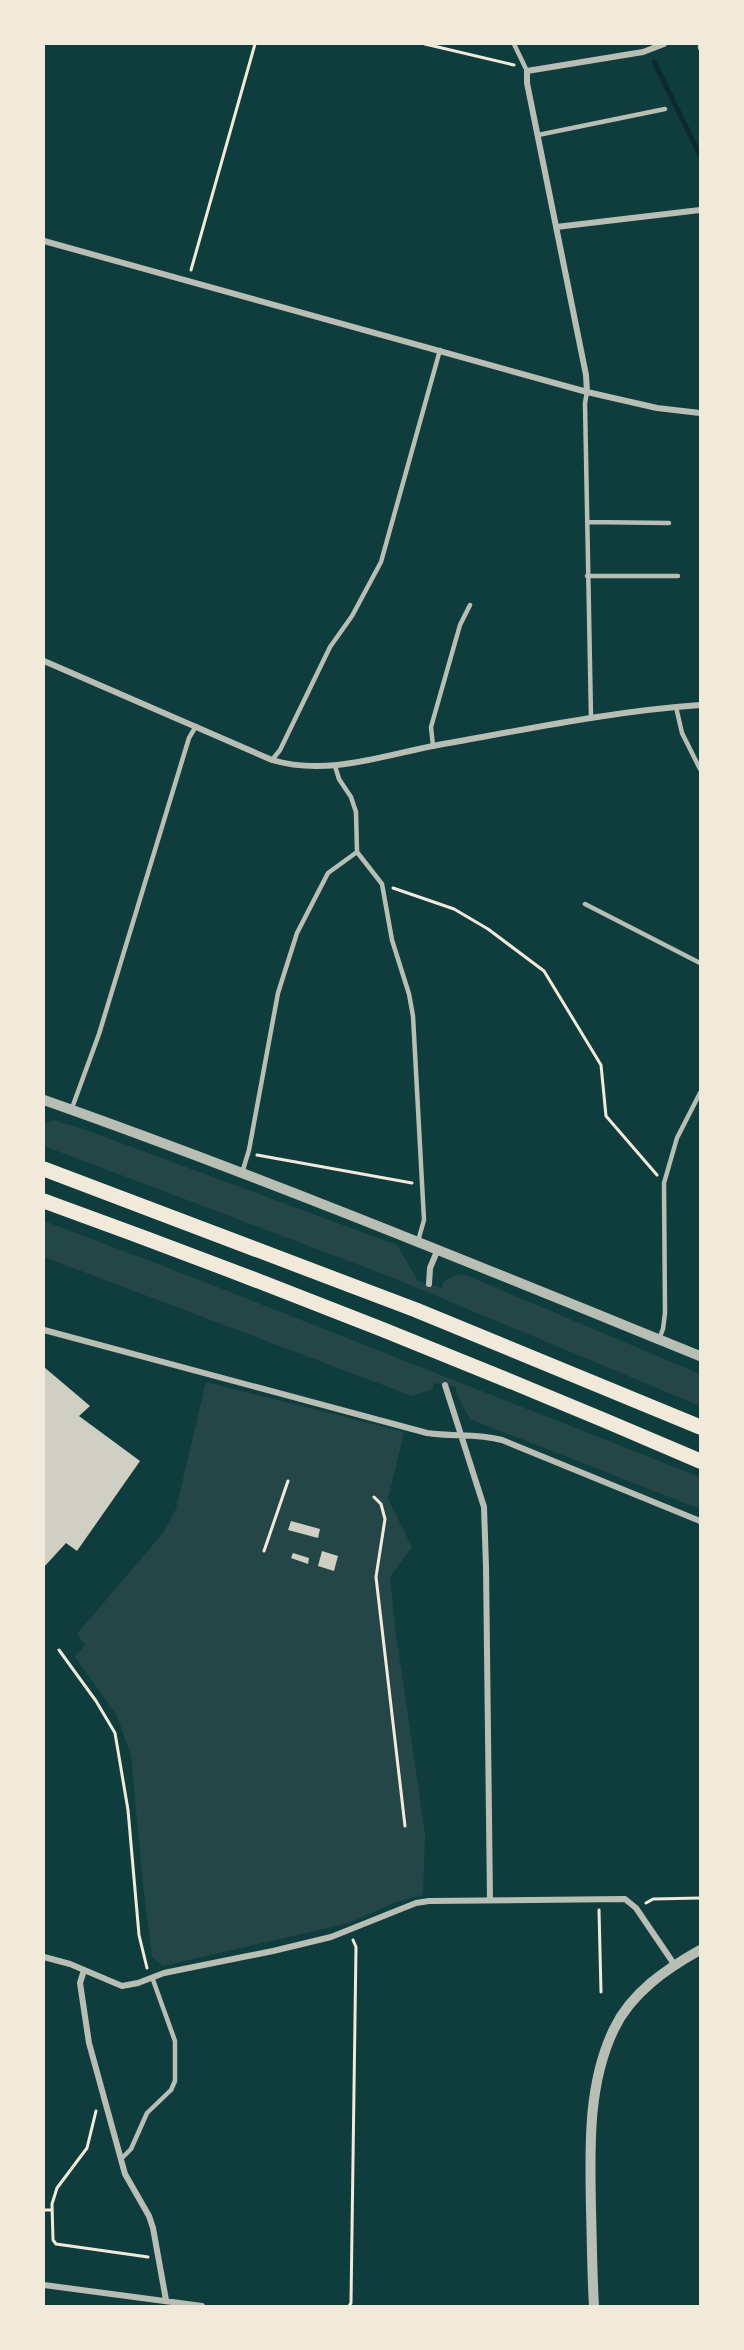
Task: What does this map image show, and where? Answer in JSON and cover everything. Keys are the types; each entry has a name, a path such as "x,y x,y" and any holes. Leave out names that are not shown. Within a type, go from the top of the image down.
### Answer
{"highway":[{"path":"44,1169 416,1310 700,1428"},
{"path":"44,1201 147,1238 417,1343 700,1461"}],"street":[{"path":"587,392 586,375 527,83 527,71 643,52 664,44"},
{"path":"556,227 700,210"},
{"path":"44,241 587,392 657,408 700,413"},
{"path":"44,661 272,760 295,765 336,766 591,717 700,705"},
{"path":"44,1100 438,1248 700,1356"},
{"path":"429,1284 430,1268 438,1248"},
{"path":"44,1330 427,1433 444,1436 483,1435 502,1440 700,1521"},
{"path":"445,1385 484,1507 490,1900"},
{"path":"44,1958 84,1970 122,1986 152,1977 273,1951 349,1930 416,1903 625,1899 636,1908 674,1964"},
{"path":"594,2307 590,2151 598,2070 614,2028 633,2002 674,1964 700,1950"},
{"path":"84,1970 80,1983 89,2043 125,2174 149,2216 166,2300"},
{"path":"44,2285 166,2300 202,2307"}],"lane":[{"path":"514,44 527,71"},
{"path":"538,135 665,109"},
{"path":"272,760 280,750 330,647 352,616 381,562 440,350"},
{"path":"587,392 585,404 587,576 591,717"},
{"path":"587,522 669,523"},
{"path":"587,576 678,576"},
{"path":"433,746 431,727 460,625 471,605"},
{"path":"676,707 682,734 700,769"},
{"path":"71,1110 99,1034 189,738 196,726"},
{"path":"336,766 339,779 351,797 356,812 357,852 382,884 392,940 409,994 413,1016 424,1220 418,1241"},
{"path":"242,1173 278,993 297,933 328,873 357,852"},
{"path":"585,904 700,963"},
{"path":"659,1339 665,1313 664,1183 676,1138 700,1093"},
{"path":"121,2159 131,2149 147,2113 171,2090 175,2081 175,2041 152,1977"}],"path":[{"path":"188,281 255,44"},
{"path":"425,44 516,66 527,71"},
{"path":"382,884 454,909 488,929 544,971 601,1065 606,1116 664,1183"},
{"path":"247,1155 265,1155 423,1185"},
{"path":"264,1551 288,1481"},
{"path":"374,1497 381,1504 385,1519 376,1577 405,1826"},
{"path":"59,1650 96,1701 115,1733 128,1810 139,1935 146,1966 152,1977"},
{"path":"636,1908 653,1899 700,1898"},
{"path":"599,1899 601,1992"},
{"path":"349,1930 356,1947 350,2307"},
{"path":"105,2097 98,2105 94,2116 87,2148 57,2188 52,2210 53,2240 56,2244 159,2258"},
{"path":"44,2210 52,2210"}],"shaded area":[{"path":"53,1120 397,1245 418,1281 442,1288 443,1282 457,1274 468,1276 700,1374 700,1406 391,1277 44,1146 44,1124"},
{"path":"44,1221 700,1477 700,1509 470,1419 457,1395 456,1387 433,1383 433,1389 412,1396 44,1257"},
{"path":"206,1382 404,1432 388,1499 412,1547 390,1577 425,1834 423,1895 396,1902 349,1923 163,1966 152,1957 131,1756 117,1716 75,1657 85,1645 77,1634 163,1533 176,1509"}],"building":[{"path":"44,1367 90,1406 79,1416 140,1461 77,1551 66,1543 44,1567"},
{"path":"291,1521 320,1529 318,1538 288,1530"},
{"path":"322,1551 338,1556 334,1571 318,1566"},
{"path":"293,1553 309,1558 308,1564 291,1558"}],"waterway":[{"path":"654,62 700,155"}]}
